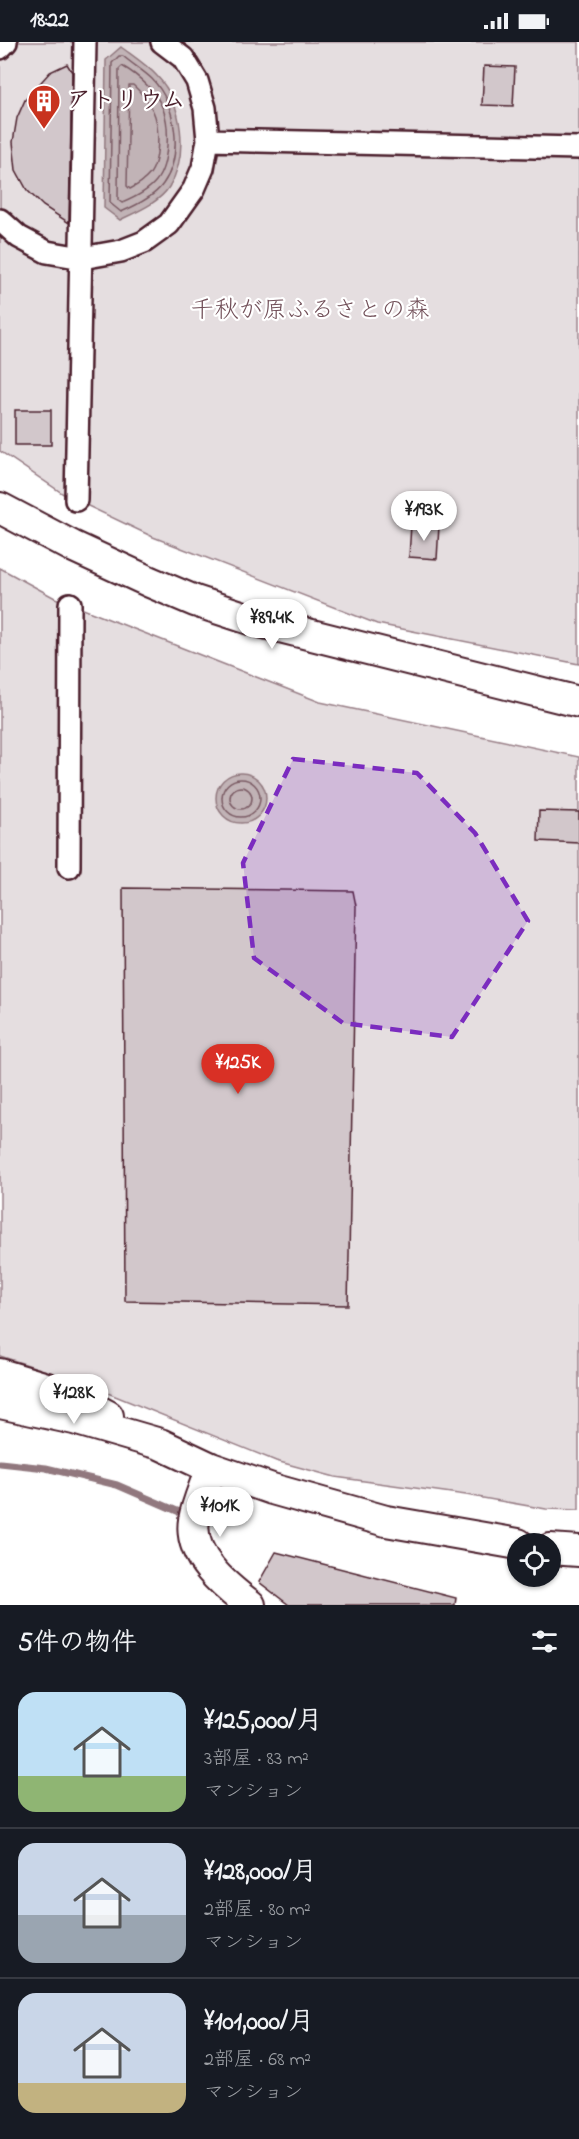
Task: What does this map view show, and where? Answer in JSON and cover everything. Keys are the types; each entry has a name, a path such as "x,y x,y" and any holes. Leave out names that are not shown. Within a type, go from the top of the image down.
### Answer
{"street":[{"path":"0,48 6,42"},
{"path":"76,500 85,42"},
{"path":"0,220 19,237 47,252 82,258 121,251 144,242 169,224 194,189 203,168 208,141 205,108 197,81 183,58 162,42"},
{"path":"208,141 579,148"},
{"path":"0,508 72,546 195,601 256,621 579,702"},
{"path":"69,867 70,604"},
{"path":"0,1374 67,1394 160,1444 211,1468 272,1489 386,1521 507,1542"},
{"path":"0,1403 74,1419 160,1444"},
{"path":"0,1419 74,1419"},
{"path":"211,1468 194,1521 194,1541 204,1560 221,1580 250,1605"},
{"path":"561,1549 579,1551"}],"highlighted area":[{"path":"293,759 417,773 475,833 528,921 452,1037 343,1023 254,958 243,863"}],"green space":[{"name":"千秋が原ふるさとの森","path":"0,42 579,42 579,664 377,624 153,537 65,495 0,451"},
{"path":"0,568 55,598 320,702 579,757 579,1510 546,1509 466,1495 335,1477 276,1461 78,1381 0,1356"}],"water":[{"path":"121,47 149,68 166,87 177,115 181,145 175,174 165,193 147,206 120,220 104,208 106,60"},
{"path":"241,773 250,775 261,784 266,798 264,807 255,818 241,823 232,821 221,812 216,798 218,789 227,778"}],"building":[{"name":"アトリウム","path":"67,64 72,72 69,223 43,206 27,190 16,170 13,142 17,118 25,100 50,72"},
{"path":"484,66 515,67 513,106 482,105"},
{"path":"15,410 51,410 51,445 15,445"},
{"path":"411,525 439,526 437,559 409,557"},
{"path":"539,811 579,812 579,843 538,841"},
{"path":"123,888 353,891 356,906 348,1305 125,1301"},
{"path":"276,1552 456,1598 455,1605 289,1605 259,1582"}],"waterway":[{"path":"0,1463 46,1468 117,1485 184,1514"}],"place":[{"name":"アトリウム","path":"44,130"}]}
